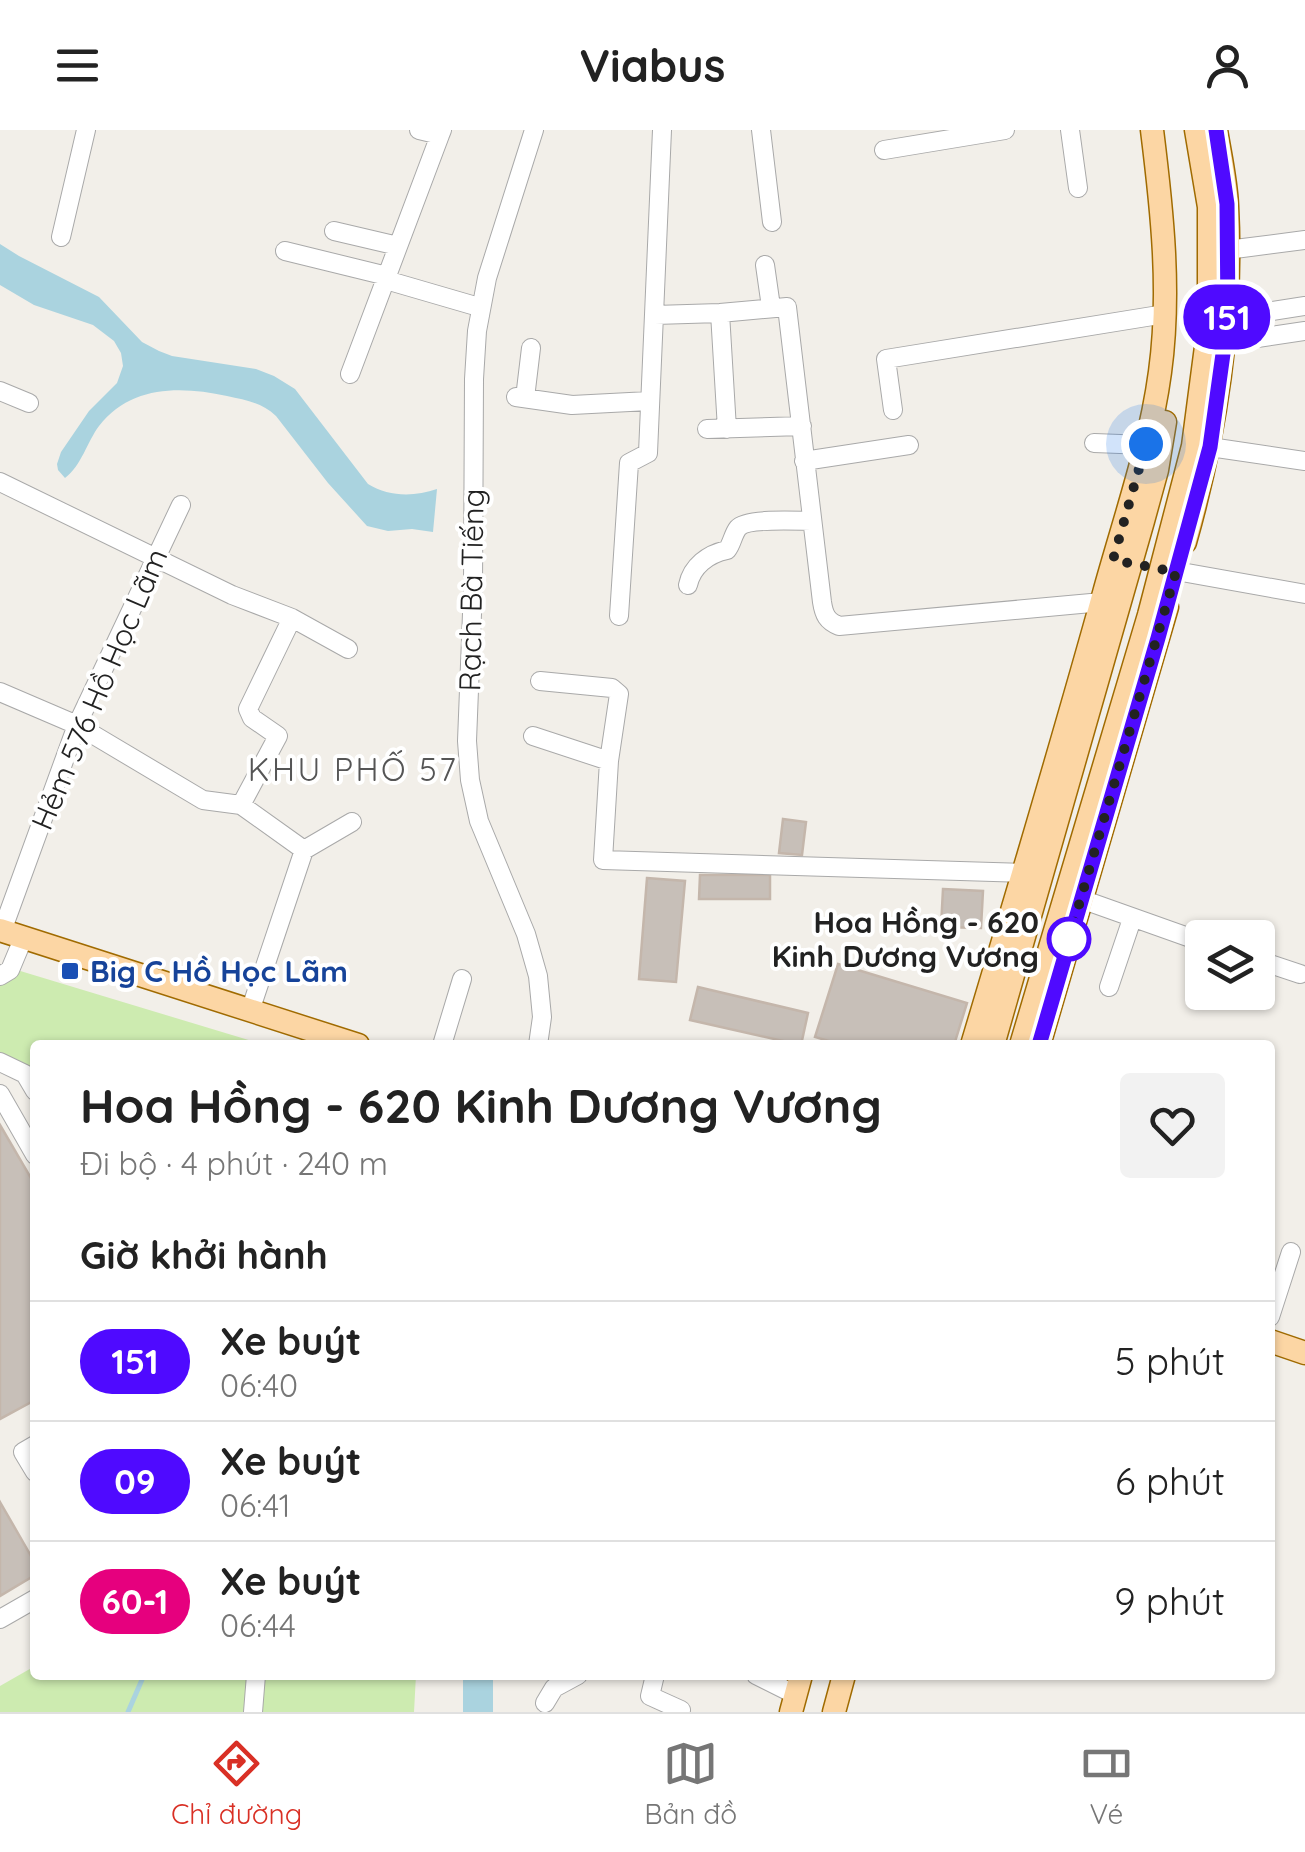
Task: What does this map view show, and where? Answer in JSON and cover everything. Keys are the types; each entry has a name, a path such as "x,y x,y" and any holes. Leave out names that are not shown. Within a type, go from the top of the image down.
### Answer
{"main road":[{"path":"974,1040 1008,956 1034,873 1122,562 1160,374 1165,314 1162,209 1152,130"},
{"path":"1034,873 1102,602 1122,562 1157,470 1176,331 1175,210 1165,130"},
{"path":"1040,1040 1169,570 1193,446 1209,324 1209,207 1196,130"},
{"path":"1023,1040 1210,447 1228,318 1227,204 1216,130"},
{"path":"1122,562 1169,570"},
{"path":"8,934 342,1040"},
{"path":"994,1040 1008,956"},
{"path":"1275,1343 1305,1353"},
{"path":"839,1710 843,1680"}],"street":[{"path":"61,237 86,130"},
{"path":"350,374 441,132 419,130"},
{"name":"Rạch Bà Tiếng","path":"525,130 486,247 472,305 465,379 465,547 458,761 470,824 529,978 533,1004 529,1040"},
{"name":"Rạch Bà Tiếng","path":"534,130 487,278 478,331 467,741 479,821 526,934 538,976 542,1017 539,1040"},
{"path":"619,616 629,464 648,453 662,130"},
{"path":"761,130 772,222"},
{"path":"884,150 1005,130"},
{"path":"1070,130 1078,188"},
{"path":"334,231 398,246"},
{"path":"1227,250 1305,240"},
{"path":"285,251 472,305"},
{"path":"765,266 779,307 802,426 824,615 830,622 839,626 1102,602"},
{"path":"1228,318 1305,306"},
{"path":"655,316 779,307"},
{"path":"720,314 728,428"},
{"path":"893,410 886,360 1165,314"},
{"path":"1224,343 1305,331"},
{"path":"531,348 521,398 572,404 649,401"},
{"path":"0,391 29,403"},
{"path":"707,429 802,426"},
{"path":"1094,444 1146,444"},
{"path":"804,461 909,445"},
{"path":"1210,447 1305,461"},
{"path":"0,482 232,595 292,618 348,650"},
{"name":"Hẻm 576 Hồ Học Lãm","path":"0,976 10,970 8,934 77,726 181,505"},
{"path":"688,585 690,574 700,563 712,553 727,550 736,529 746,522 812,521"},
{"path":"1169,570 1305,594"},
{"path":"241,806 278,736 252,718 248,709 292,618"},
{"path":"540,681 612,688 618,692 608,762 603,860 1034,873"},
{"path":"0,692 77,726 203,800 241,806 304,850"},
{"path":"533,736 608,762"},
{"path":"250,1012 304,850 352,822"},
{"path":"1081,899 1185,936"},
{"path":"1109,987 1132,919"},
{"path":"1275,966 1300,974"},
{"path":"444,1040 462,979"},
{"path":"0,1062 25,1074 30,1082"},
{"path":"0,1094 30,1145"},
{"path":"1275,1302 1291,1252"},
{"path":"0,1619 30,1602"},
{"path":"253,1712 256,1680"},
{"path":"544,1703 554,1688 569,1680"},
{"path":"654,1680 650,1696 680,1712"},
{"path":"767,1680 796,1694"}],"green space":[{"path":"17,970 248,1040 30,1040 30,1070 0,1060 0,980"},
{"path":"30,1669 30,1680 416,1680 414,1712 0,1712 0,1686"}],"water":[{"path":"0,244 99,297 142,342 159,351 256,369 295,389 368,484 402,494 437,489 433,532 388,531 367,526 276,416 253,403 210,393 158,392 126,403 99,426 76,467 65,478 57,464 61,452 89,411 117,383 123,366 121,353 114,341 93,325 34,305 0,285"},
{"path":"463,1680 493,1680 493,1712 463,1712"}],"building":[{"path":"783,819 806,822 802,855 779,853"},
{"path":"700,875 770,875 770,899 699,899"},
{"path":"647,878 685,881 676,982 639,979"},
{"path":"943,889 983,891 981,928 941,927"},
{"path":"838,964 967,1003 956,1040 815,1037"},
{"path":"698,987 808,1013 802,1040 779,1040 690,1020"},
{"path":"0,1125 30,1176 30,1403 0,1419"},
{"path":"0,1502 30,1554 30,1578 0,1596"}],"waterway":[{"path":"128,1712 142,1680"}],"bus line":[{"name":"151","path":"1040,1040 1210,447 1228,318 1227,204 1216,130"}],"place":[{"name":"Hoa Hồng - 620 Kinh Dương Vương","path":"1069,939"},
{"name":"Big C Hồ Học Lãm","path":"70,971"}],"district":[{"name":"KHU PHỐ 57","path":"353,769"}],"route":[{"path":"1069,939 1176,572 1113,560 1146,444"}]}
